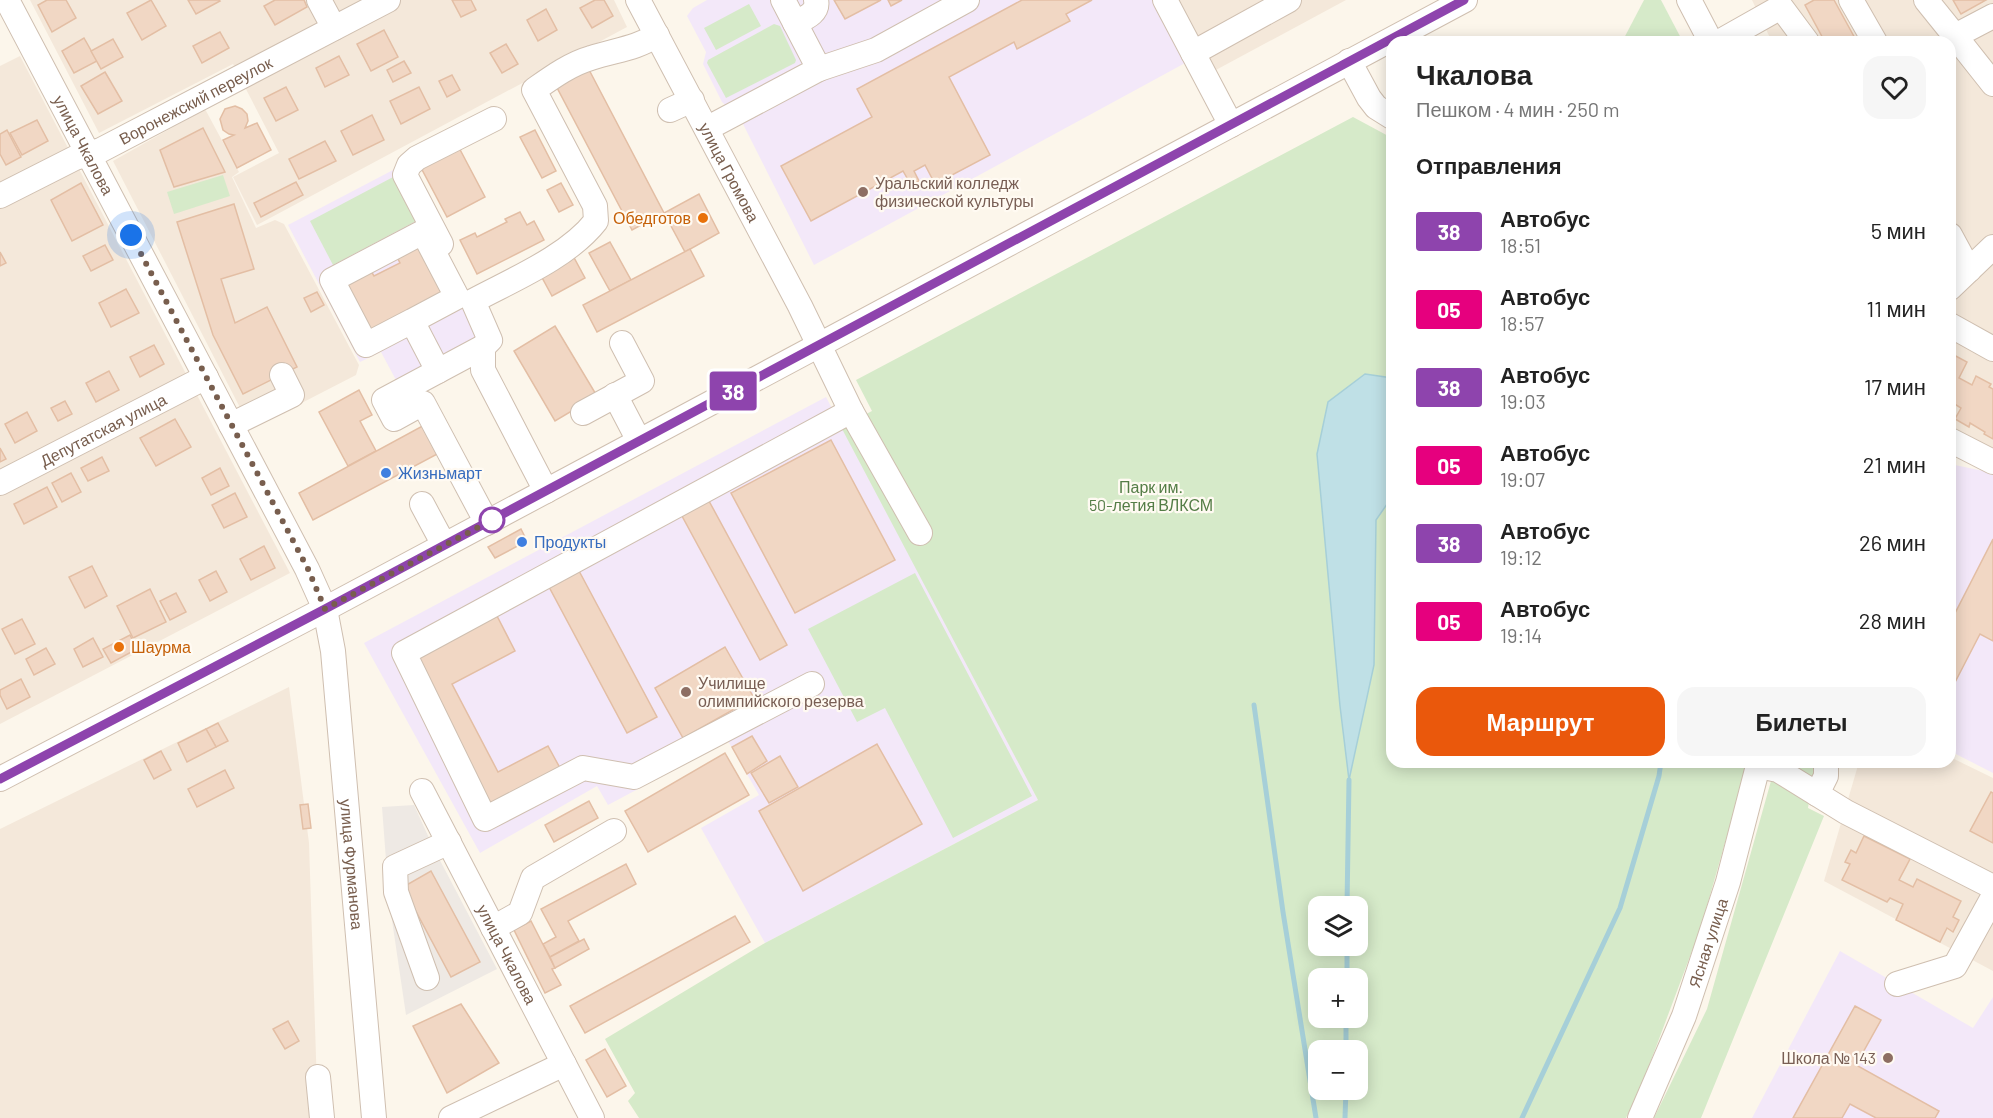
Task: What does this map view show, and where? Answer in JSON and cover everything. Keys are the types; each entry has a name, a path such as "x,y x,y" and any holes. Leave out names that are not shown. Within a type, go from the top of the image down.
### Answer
{"street":[{"name":"улица Чкалова","path":"7,0 308,569 325,609"},
{"path":"319,0 334,28"},
{"name":"Воронежский переулок","path":"0,196 75,158 101,150 388,0"},
{"name":"улица Громова","path":"638,0 708,128 851,411 920,533"},
{"path":"783,0 819,69"},
{"path":"795,23 814,12 817,5 816,0"},
{"path":"708,128 819,69 876,50 967,0"},
{"path":"1165,0 1231,125"},
{"path":"1193,53 1289,0"},
{"path":"1396,36 1464,0"},
{"path":"1689,0 1708,36"},
{"path":"1851,0 1872,36"},
{"path":"1926,0 1955,36 1993,16"},
{"path":"1730,36 1787,4 1804,36"},
{"path":"473,301 551,258 586,234 596,221 595,206 534,90 558,73 589,58 637,46 657,34"},
{"path":"1956,37 1993,84"},
{"path":"0,779 487,523 1386,41"},
{"path":"1349,61 1369,98 1376,107 1386,113"},
{"path":"670,110 692,100"},
{"path":"487,523 423,403 394,419 384,400 483,347 490,340 473,301 405,175 409,165 417,158 494,119"},
{"path":"423,232 457,297 412,321 366,345 332,280 423,232"},
{"path":"1956,246 1969,270"},
{"path":"1956,282 1993,248"},
{"path":"412,321 438,371"},
{"path":"1956,328 1993,350"},
{"path":"583,413 642,381 622,343"},
{"path":"483,347 483,370 512,435 546,491"},
{"name":"Депутатская улица","path":"0,483 206,377"},
{"path":"231,425 281,383"},
{"path":"615,396 639,441"},
{"path":"812,684 634,777 583,768 485,819 404,653 851,411"},
{"path":"1956,443 1993,462"},
{"path":"422,504 444,545"},
{"name":"улица Фурманова","path":"325,609 333,651 374,1118"},
{"name":"Ясная улица","path":"1640,1118 1684,1016 1728,882 1757,768"},
{"path":"1771,768 1845,812 1993,887"},
{"path":"1817,794 1826,776 1826,768"},
{"name":"улица Чкалова","path":"422,791 592,1118"},
{"path":"493,928 519,913 533,878 614,831"},
{"path":"427,978 396,892 395,867 449,842"},
{"path":"1897,984 1955,966 1993,897"},
{"path":"451,1118 564,1064"},
{"path":"318,1077 322,1118"}],"shaded area":[{"path":"30,0 614,0 627,27 257,225 233,177 279,153 233,64 99,133"},
{"name":"Уральский колледж физической культуры","path":"707,0 1154,0 1187,62 814,265 741,120 722,102 703,64 706,52 687,16 693,8"},
{"path":"1160,0 1346,0 1201,78"},
{"path":"1752,0 1993,0 1993,460 1956,451 1956,36 1769,36"},
{"path":"20,56 290,573 0,724 0,66"},
{"path":"205,109 239,172 232,177 256,228 275,220 284,224 359,365 356,375 251,429 113,161"},
{"path":"395,169 482,335 396,380 381,352 360,362 288,225"},
{"name":"Училище олимпийского резерва","path":"826,397 1038,800 765,943 701,828 759,795 728,741 608,805 597,786 480,853 364,643"},
{"path":"1956,465 1993,473 1993,773 1956,754"},
{"path":"289,687 309,843 318,1118 0,1118 0,829"},
{"path":"1956,760 1993,778 1993,971 1824,881 1857,768 1956,768"},
{"path":"414,805 434,849 497,969 406,1015 389,900 382,807"},
{"name":"Школа № 143","path":"1840,951 1973,1028 1993,997 1993,1118 1752,1118"}],"green space":[{"path":"1644,0 1661,0 1680,36 1625,36"},
{"path":"749,4 761,26 716,50 704,28"},
{"path":"774,24 780,26 796,60 795,63 726,98 707,63 708,60"},
{"name":"Парк им. 50-летия ВЛКСМ","path":"1353,117 1386,135 1386,768 1746,768 1701,927 1644,1079 1626,1118 639,1118 628,1101 635,1093 605,1039 765,943 1038,800 841,427 872,411 856,380"},
{"path":"223,175 230,196 174,214 167,192"},
{"path":"395,176 418,220 333,265 310,221"},
{"path":"915,573 1032,796 953,838 885,708 857,722 808,629"},
{"path":"1773,768 1814,768 1808,808 1824,816 1701,1118 1654,1118 1707,1009"}],"water":[{"path":"1365,374 1386,377 1386,506 1376,520 1374,665 1349,780 1317,454 1328,402"}],"building":[{"path":"47,0 66,0 76,18 52,32 38,5"},
{"path":"151,0 166,26 142,40 127,13"},
{"path":"188,0 219,0 220,1 196,14"},
{"path":"275,0 304,0 307,7 275,25 264,6"},
{"path":"452,0 471,0 476,10 461,17"},
{"path":"595,0 604,0 613,16 592,28 580,8"},
{"path":"834,0 881,0 845,19"},
{"path":"888,0 902,0 891,6"},
{"path":"1022,0 1092,0 1066,14 1070,21 1017,49 1014,42 949,77 990,155 935,184 925,165 914,171 919,181 911,185 903,171 811,221 781,166 872,117 857,89"},
{"path":"1814,0 1834,0 1854,36 1822,36 1805,5"},
{"path":"1953,0 1986,0 1961,14"},
{"path":"546,9 557,30 538,41 527,20"},
{"path":"384,30 398,57 371,71 357,44"},
{"path":"220,32 229,48 202,63 193,46"},
{"path":"84,38 97,61 74,73 62,51"},
{"path":"113,39 123,57 101,69 91,51"},
{"path":"506,44 518,64 502,73 490,53"},
{"path":"339,56 349,75 325,87 316,68"},
{"path":"404,61 411,73 393,82 387,70"},
{"path":"586,64 664,213 632,230 554,82"},
{"path":"105,72 122,101 98,114 81,86"},
{"path":"452,75 460,90 447,97 439,81"},
{"path":"286,87 298,110 276,121 264,98"},
{"path":"419,87 430,109 401,124 390,101"},
{"path":"235,106 247,114 248,121 245,128 257,123 271,150 237,168 223,140 234,135 223,130 220,119 225,109"},
{"path":"372,115 384,140 353,155 341,131"},
{"path":"37,120 48,141 22,155 10,133"},
{"path":"203,128 225,172 174,187 160,150"},
{"path":"7,130 21,157 6,165 0,154 0,134"},
{"path":"535,130 556,171 542,178 520,137"},
{"path":"325,141 336,161 299,179 289,159"},
{"path":"456,142 485,197 447,217 418,162"},
{"path":"296,182 303,195 261,217 254,203"},
{"path":"81,183 103,225 72,241 51,200"},
{"path":"561,183 573,205 559,212 547,190"},
{"path":"699,194 719,233 685,252 664,213"},
{"path":"234,204 254,269 221,279 235,323 267,307 297,367 243,394 213,335 177,222"},
{"path":"520,212 527,225 534,221 544,240 477,274 460,240 475,233 477,237 507,222 505,219"},
{"path":"610,242 631,280 610,291 589,253"},
{"path":"105,245 113,260 91,271 83,256"},
{"path":"421,245 447,294 372,334 346,284 371,271 374,276 400,263 397,257"},
{"path":"690,249 704,276 597,332 583,305"},
{"path":"0,252 6,263 0,266"},
{"path":"572,254 585,278 552,296 539,272"},
{"path":"126,289 139,313 111,327 99,303"},
{"path":"317,292 324,305 311,312 304,298"},
{"path":"555,326 597,396 555,421 514,351"},
{"path":"154,345 164,364 140,377 130,357"},
{"path":"1956,356 1967,362 1959,378 1972,385 1976,376 1991,384 1989,387 1993,389 1993,439 1970,423 1969,427 1956,420 1961,408 1956,405"},
{"path":"109,371 119,390 96,402 86,383"},
{"path":"359,390 372,415 360,421 376,451 348,466 319,412"},
{"path":"65,401 72,414 58,421 51,408"},
{"path":"27,412 37,431 15,443 5,424"},
{"path":"175,419 191,447 156,466 140,438"},
{"path":"428,423 443,451 313,520 299,493"},
{"path":"831,440 895,560 795,613 731,493"},
{"path":"0,448 6,459 0,462"},
{"path":"102,457 109,471 88,481 81,468"},
{"path":"220,468 229,486 211,495 202,478"},
{"path":"71,473 81,492 62,502 52,483"},
{"path":"47,487 57,507 24,524 14,504"},
{"path":"235,493 247,517 224,528 212,505"},
{"path":"709,501 787,645 760,660 682,516"},
{"path":"521,529 527,541 495,558 488,547"},
{"path":"1993,539 1993,641 1980,634 1956,680 1956,611"},
{"path":"264,546 275,568 251,580 240,559"},
{"path":"92,566 107,596 85,608 69,577"},
{"path":"578,569 657,717 627,733 548,585"},
{"path":"216,571 227,592 210,601 199,580"},
{"path":"150,589 166,622 133,638 117,606"},
{"path":"176,593 186,612 170,620 160,601"},
{"path":"496,614 515,651 452,684 498,772 548,746 560,768 488,805 412,658"},
{"path":"22,619 35,644 15,654 2,629"},
{"path":"130,635 137,649 111,663 103,649"},
{"path":"93,638 103,657 83,667 74,649"},
{"path":"725,647 754,698 683,738 655,688"},
{"path":"46,648 55,664 34,675 26,659"},
{"path":"21,679 30,697 7,709 0,690"},
{"path":"218,723 228,741 216,747 206,729"},
{"path":"206,729 216,747 187,762 178,743"},
{"path":"752,736 767,761 747,774 732,747"},
{"path":"877,744 922,824 803,891 759,811"},
{"path":"161,751 171,770 154,779 144,760"},
{"path":"725,753 749,795 648,852 625,811"},
{"path":"780,756 798,787 769,803 751,773"},
{"path":"225,770 234,788 197,807 188,789"},
{"path":"1991,792 1993,793 1993,843 1970,831"},
{"path":"589,801 598,818 554,842 545,825"},
{"path":"308,804 311,828 303,829 300,805"},
{"path":"1864,836 1910,859 1899,880 1913,887 1917,879 1961,901 1953,917 1959,920 1953,932 1947,928 1940,942 1896,920 1903,904 1890,898 1887,902 1842,880 1850,864 1845,862 1851,850 1856,853"},
{"path":"626,864 636,884 568,921 579,941 550,957 543,944 556,937 541,909"},
{"path":"431,871 480,962 451,977 403,887"},
{"path":"735,916 750,942 585,1033 570,1006"},
{"path":"531,921 561,985 545,993 514,930"},
{"path":"584,939 589,949 555,968 550,957"},
{"path":"461,1004 499,1063 447,1093 413,1026"},
{"path":"1855,1006 1881,1020 1856,1065 1939,1111 1935,1118 1876,1118 1850,1104 1842,1118 1793,1118"},
{"path":"288,1021 299,1041 285,1049 273,1029"},
{"path":"605,1049 626,1086 607,1097 586,1060"}],"waterway":[{"path":"1254,705 1283,912 1316,1118"},
{"path":"1522,1118 1620,908 1660,768"},
{"path":"1347,896 1349,780"},
{"path":"1347,956 1347,968"},
{"path":"1346,1028 1346,1040"},
{"path":"1345,1118 1346,1100"}],"bus line":[{"name":"38","path":"1397,36 1464,0"},
{"name":"38","path":"0,779 325,609 1386,42"}],"place":[{"name":"Уральский колледж физической культуры","path":"863,192"},
{"name":"Обедготов","path":"703,218"},
{"name":"Жизньмарт","path":"386,473"},
{"name":"Продукты","path":"522,542"},
{"name":"Шаурма","path":"119,647"},
{"name":"Училище олимпийского резерва","path":"686,692"},
{"name":"Школа № 143","path":"1888,1058"}],"route":[{"path":"131,235 308,569 325,609 492,520"}]}
